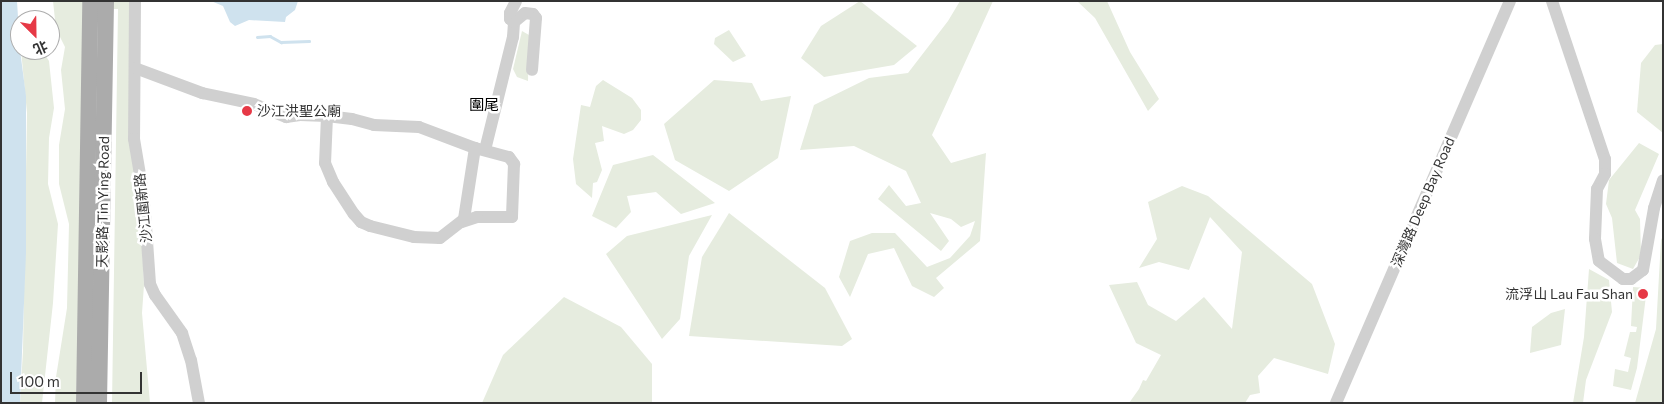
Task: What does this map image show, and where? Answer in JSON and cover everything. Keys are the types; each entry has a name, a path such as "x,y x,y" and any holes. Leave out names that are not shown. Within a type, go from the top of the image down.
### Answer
{"main road":[{"name":"天影路 Tin Ying Road","path":"84,403 90,1"},
{"name":"天影路 Tin Ying Road","path":"99,403 106,1"}],"street":[{"name":"沙江圍新路","path":"135,1 134,139 144,198 150,284 155,295 182,334 191,360 199,403"},
{"path":"514,22 510,19 510,13 516,1"},
{"name":"深灣路 Deep Bay Road","path":"1336,403 1510,1"},
{"path":"1552,1 1605,159 1605,174 1596,189 1595,238 1599,261 1624,279 1631,279 1643,270 1654,208 1663,180"},
{"path":"462,222 480,149 513,37 514,22 525,13 533,14 536,18 532,70"},
{"path":"134,68 202,93 254,104 286,117 300,114 327,116 374,124 418,127 480,149 505,154 514,164 512,217 477,218 462,222 440,238 433,239 414,237 361,222 343,200 328,172 324,155 327,116"}],"shaded area":[{"path":"53,1 83,1 82,214 76,403 55,403 56,377 67,308 69,224 59,184 59,145 65,109 61,70 65,47 60,37 60,10 54,10"},
{"path":"111,1 131,1 144,285 142,313 150,403 112,403 118,9 111,9"},
{"path":"860,1 917,46 894,65 824,77 801,58 821,26"},
{"path":"960,1 993,1 932,135 951,163 986,153 980,241 936,278 944,288 934,297 912,286 894,248 868,254 850,297 839,277 850,241 872,233 895,233 927,267 950,258 970,236 975,221 961,227 951,219 930,213 949,241 941,251 878,199 889,185 906,206 921,203 906,171 854,146 800,150 814,105 869,78 908,73 948,21"},
{"path":"1077,1 1107,1 1130,52 1159,99 1148,111 1095,18"},
{"path":"729,30 746,56 733,62 714,44 715,38"},
{"path":"522,31 529,35 528,81 517,77 513,69"},
{"path":"1663,44 1663,133 1637,112 1641,63 1655,45"},
{"path":"22,60 48,60 54,108 49,138 48,184 58,224 53,303 42,403 20,403 23,350 27,113"},
{"path":"603,80 632,98 641,110 641,120 633,130 624,134 602,126 604,141 595,143 602,170 597,182 593,183 592,198 576,184 573,159 581,105 590,107 596,86"},
{"path":"714,80 752,83 761,101 791,96 778,158 729,191 675,160 664,124"},
{"path":"1639,143 1659,154 1635,210 1640,219 1641,255 1633,269 1617,263 1612,218 1606,204 1609,180"},
{"path":"653,155 715,203 681,214 656,192 627,196 631,212 616,228 592,216 613,165"},
{"path":"1182,186 1208,196 1312,284 1335,344 1328,374 1274,358 1258,376 1260,393 1250,395 1245,403 1129,403 1143,380 1146,381 1161,355 1136,343 1109,285 1137,282 1148,305 1176,321 1204,297 1232,329 1242,252 1210,217 1189,270 1159,262 1139,268 1157,239 1148,202"},
{"path":"729,213 825,288 852,339 842,346 689,336 702,257"},
{"path":"712,215 689,256 680,319 662,339 606,254 627,236"},
{"path":"1663,236 1663,400 1661,403 1635,403 1656,329 1661,240"},
{"path":"1589,269 1609,280 1612,312 1586,380 1583,403 1573,403 1584,337"},
{"path":"1633,287 1647,288 1637,368 1631,390 1613,386 1615,369 1628,372 1631,358 1624,356 1630,332 1636,332 1637,327 1631,326"},
{"path":"564,297 621,327 652,364 652,403 482,403 503,355"},
{"path":"1565,309 1561,345 1530,353 1532,327 1551,313"}],"water":[{"path":"1,1 17,1 18,10 10,10 10,60 21,60 26,96 26,253 20,403 1,403"},
{"path":"211,1 298,1 295,10 286,17 285,22 249,20 235,26 230,22 223,6"}],"waterway":[{"path":"257,37 270,36 281,42 309,41"}],"place":[{"name":"沙江洪聖公廟","path":"247,111"},
{"name":"流浮山 Lau Fau Shan","path":"1643,294"}],"district":[{"name":"圍尾","path":"484,105"}]}
